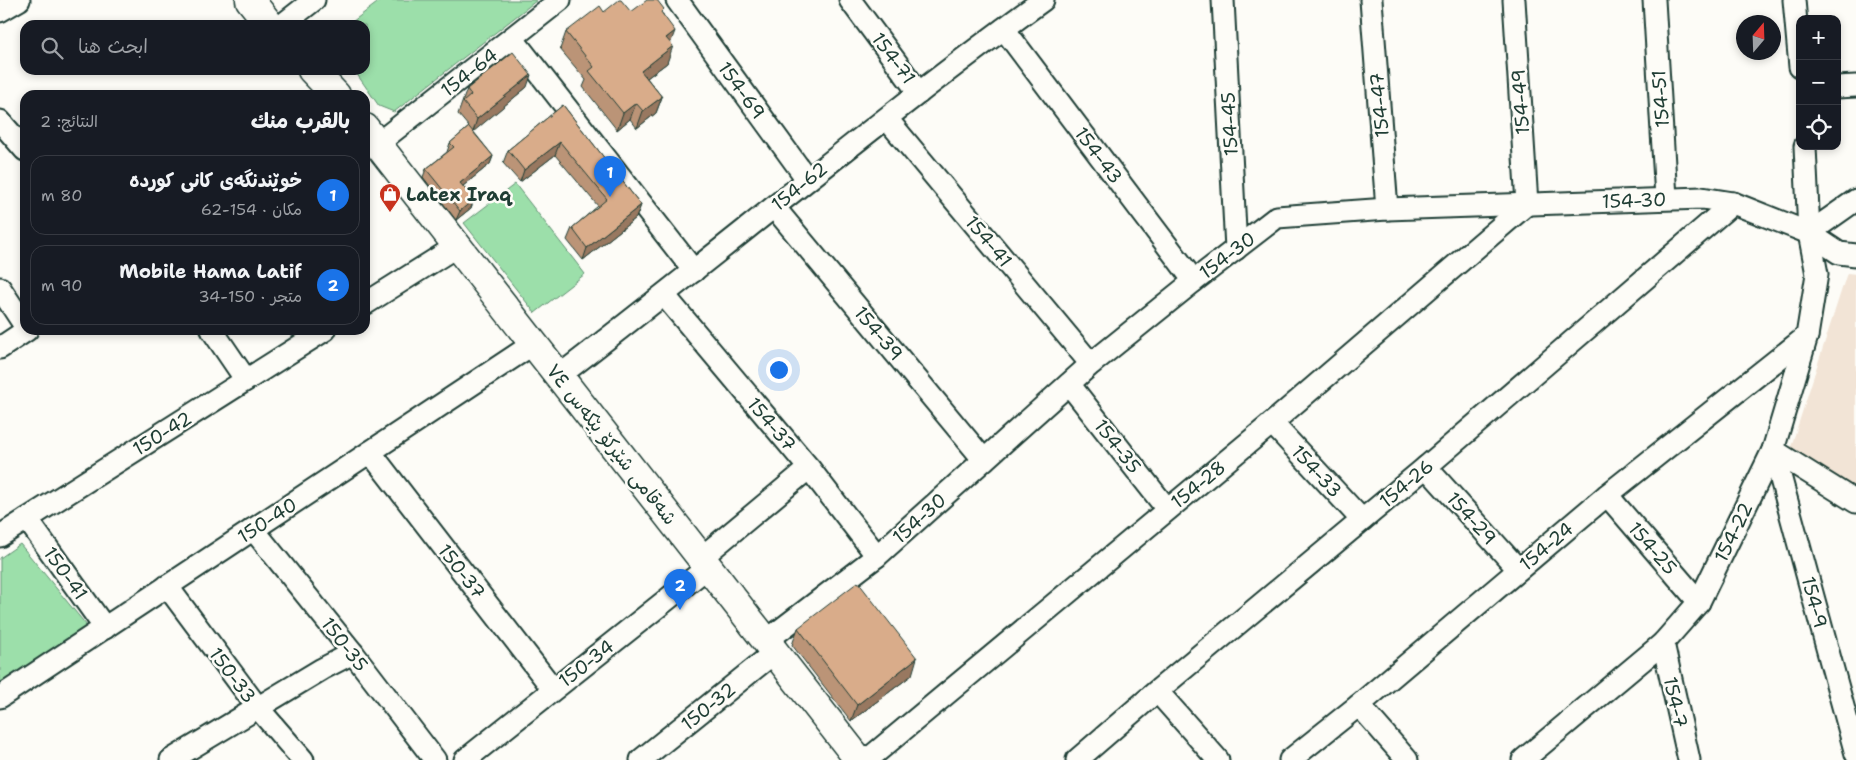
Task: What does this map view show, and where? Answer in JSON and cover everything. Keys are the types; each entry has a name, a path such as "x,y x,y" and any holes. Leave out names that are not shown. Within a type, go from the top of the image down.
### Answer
{"street":[{"path":"0,11 19,0"},
{"path":"250,0 266,20"},
{"path":"288,20 314,0"},
{"name":"154-64","path":"371,136 512,38 560,0"},
{"name":"154-69","path":"677,0 807,179"},
{"name":"154-71","path":"850,0 919,93"},
{"name":"154-45","path":"1223,0 1236,249"},
{"name":"154-47","path":"1371,0 1388,209"},
{"name":"154-49","path":"1514,0 1527,204"},
{"name":"154-51","path":"1654,0 1666,198"},
{"path":"1794,0 1799,60"},
{"name":"154-62","path":"558,376 664,295 807,179 1004,29 1036,2"},
{"name":"154-43","path":"1004,29 1194,281"},
{"path":"512,38 694,271"},
{"path":"317,75 331,90"},
{"path":"1841,87 1856,86"},
{"name":"154-41","path":"887,119 1091,364"},
{"path":"0,121 20,144"},
{"name":"شەقامی شێرکۆ بێکەس ٧٤","path":"371,136 771,646 854,758"},
{"name":"154-22","path":"1523,760 1544,752 1663,643 1699,602 1773,450 1807,336 1817,274 1809,233 1805,150"},
{"name":"154-30","path":"771,646 877,556 1091,364 1277,217 1388,209 1702,198 1733,203 1809,233 1839,253 1856,255"},
{"path":"1809,233 1856,200"},
{"name":"154-26","path":"1077,760 1426,467 1733,203"},
{"name":"154-28","path":"854,758 1272,423 1527,204"},
{"name":"154-39","path":"774,207 984,460"},
{"path":"1234,220 1277,217"},
{"path":"370,301 457,246"},
{"path":"0,288 20,318"},
{"name":"154-37","path":"664,295 809,468 877,556"},
{"path":"0,348 20,335"},
{"path":"215,335 246,380"},
{"name":"150-42","path":"0,536 316,335"},
{"name":"154-24","path":"1290,760 1607,495 1807,336"},
{"name":"150-40","path":"0,697 534,344"},
{"name":"154-35","path":"1069,384 1167,509"},
{"name":"154-33","path":"1272,423 1362,520"},
{"path":"1773,450 1856,502"},
{"name":"154-9","path":"1773,450 1856,754"},
{"name":"150-37","path":"370,452 554,689"},
{"name":"154-29","path":"1426,467 1518,569"},
{"name":"150-34","path":"466,760 705,563 809,468"},
{"name":"154-25","path":"1607,495 1699,602"},
{"name":"150-41","path":"27,519 105,628"},
{"name":"150-35","path":"253,529 353,653 435,760"},
{"name":"150-33","path":"167,586 258,708 303,760"},
{"name":"154-7","path":"1663,643 1689,760"},
{"name":"150-32","path":"641,760 771,646"},
{"path":"172,760 322,669 353,653"},
{"path":"1157,691 1218,760"},
{"path":"1358,705 1407,760"}],"shaded area":[{"path":"1847,273 1856,274 1856,495 1789,453"}],"green space":[{"path":"381,0 537,0 394,112 379,106 370,90 368,90 357,75 370,75 370,20 355,20"},
{"path":"515,184 585,274 535,313 464,223"},
{"path":"20,544 92,632 0,693 0,558"}],"building":[{"path":"619,0 631,12 647,0 657,0 664,9 661,12 675,31 666,38 673,46 641,71 662,97 643,111 636,103 623,113 589,71 594,67 566,32 600,6 604,12"},
{"path":"513,52 531,75 477,119 463,102 471,95 467,89"},
{"path":"563,105 641,205 587,248 572,228 607,199 560,142 524,170 508,150"},
{"path":"469,127 493,156 460,183 474,199 460,211 426,169 454,147 450,143"},
{"path":"858,582 917,658 857,705 798,628"}],"place":[{"name":"خوێندنگەی کانی کوردە","path":"610,197"},
{"name":"Latex Iraq","path":"390,213"},
{"name":"Mobile Hama Latif","path":"680,610"}]}
